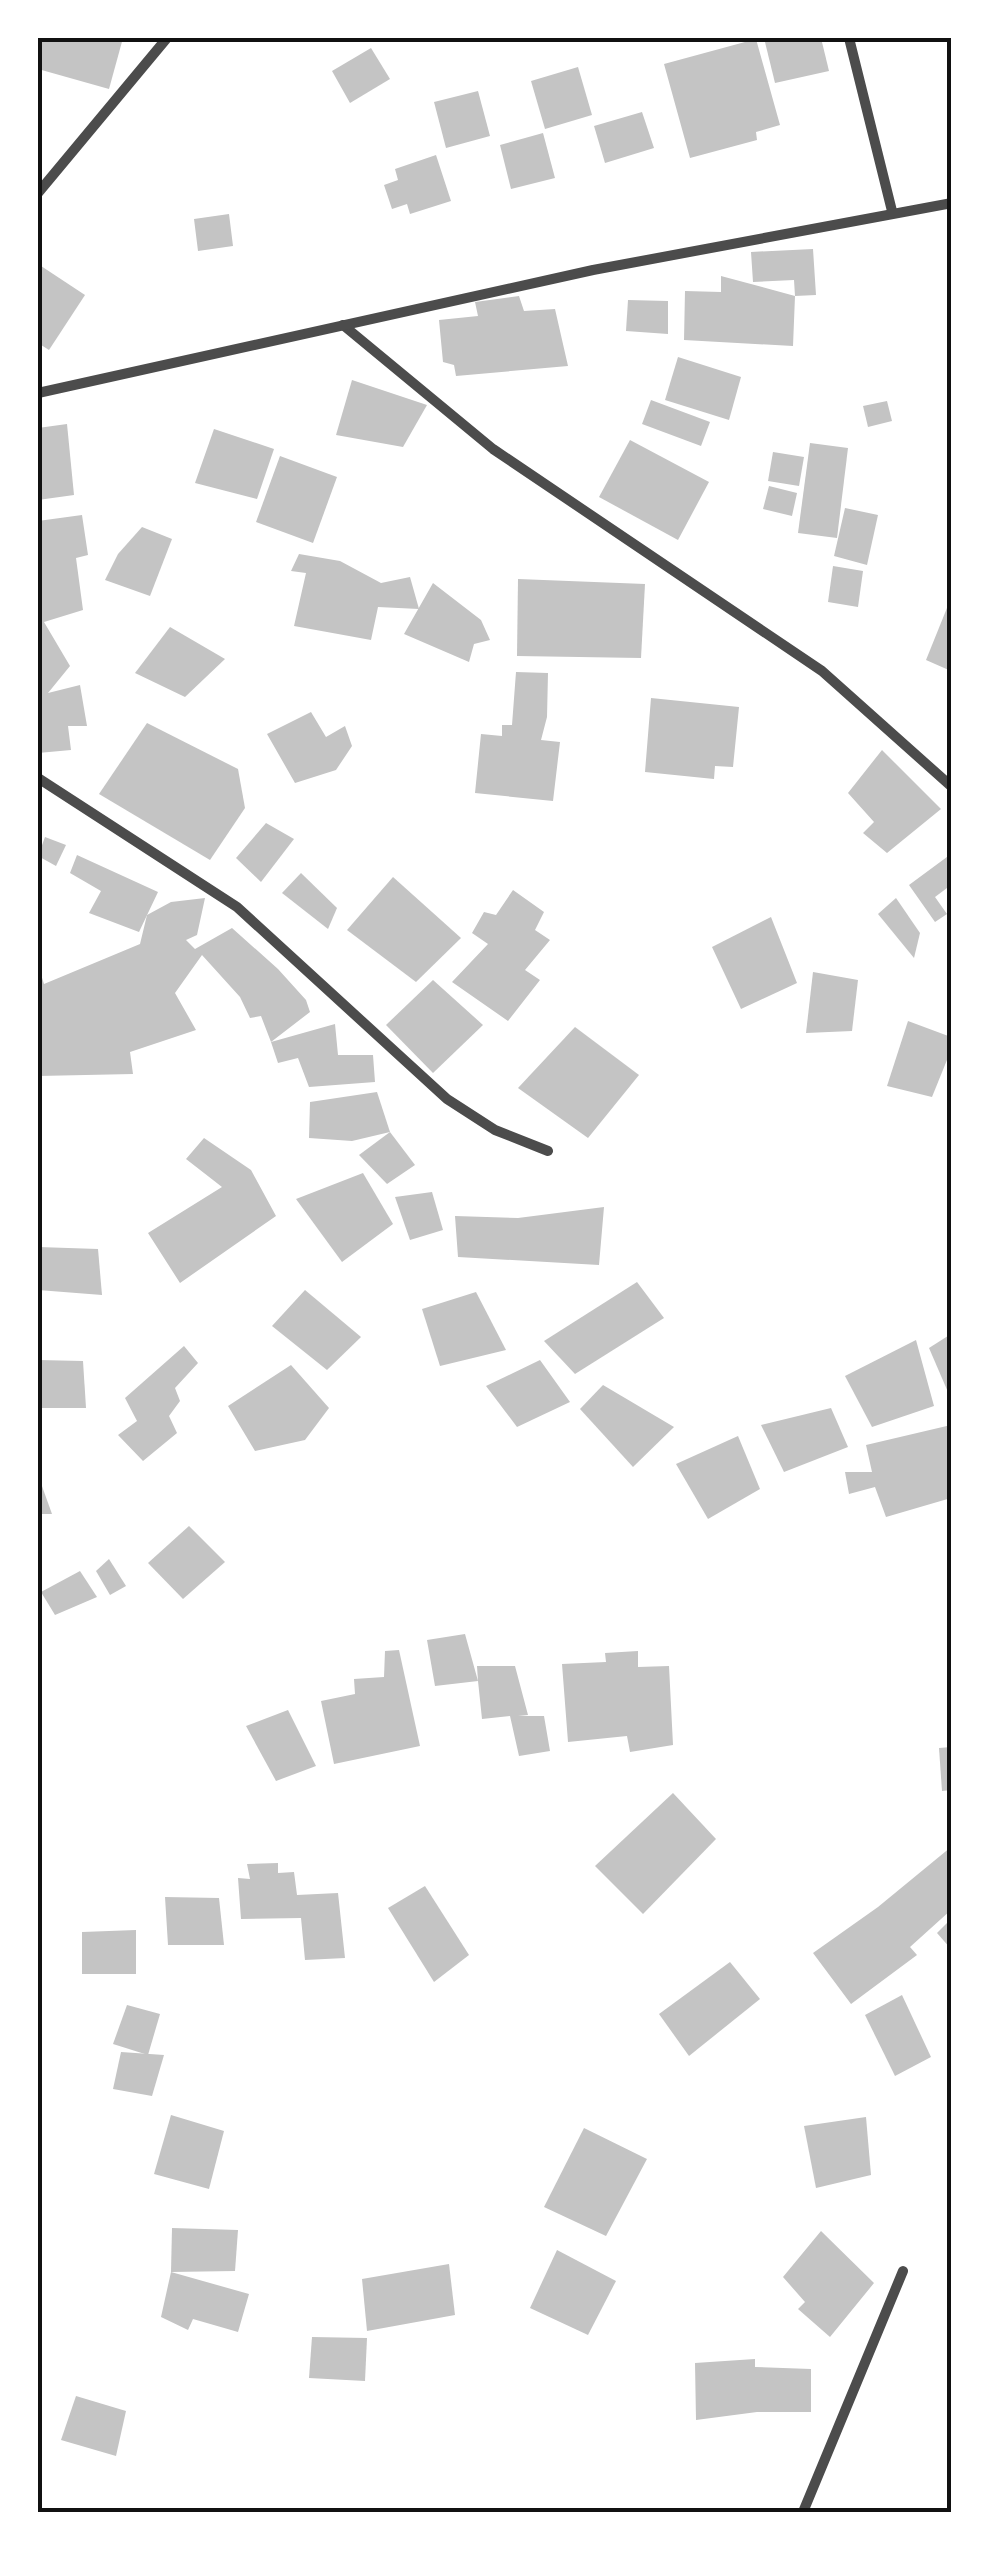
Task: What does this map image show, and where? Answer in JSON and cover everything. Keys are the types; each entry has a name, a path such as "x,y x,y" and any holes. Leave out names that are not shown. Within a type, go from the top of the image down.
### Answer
{"street":[{"path":"38,192 167,38"},
{"path":"849,38 892,211"},
{"path":"38,393 343,325 892,211 952,203"},
{"path":"343,325 493,449 822,671 952,787"},
{"path":"38,778 237,906 447,1099 495,1130 548,1151"},
{"path":"803,2512 903,2271"}],"building":[{"path":"38,38 123,38 109,89 38,69"},
{"path":"764,38 821,38 829,71 775,83"},
{"path":"756,39 780,125 756,132 757,140 690,158 664,64"},
{"path":"371,48 390,79 350,103 332,71"},
{"path":"578,67 592,115 545,129 531,81"},
{"path":"478,91 490,136 446,148 434,102"},
{"path":"642,112 654,148 605,163 594,126"},
{"path":"543,133 555,178 511,189 500,145"},
{"path":"436,155 451,201 410,214 407,204 392,209 384,185 398,180 395,169"},
{"path":"229,214 233,246 198,251 194,219"},
{"path":"813,249 816,295 795,296 794,280 753,282 751,252"},
{"path":"38,264 85,295 49,350 38,343"},
{"path":"721,276 795,296 793,346 684,340 685,291 721,292"},
{"path":"519,296 524,311 555,309 568,366 456,376 454,365 443,362 439,320 478,316 475,302"},
{"path":"628,300 668,301 668,334 626,331"},
{"path":"678,357 741,377 729,420 665,400"},
{"path":"352,380 427,405 403,447 336,435"},
{"path":"651,400 710,422 701,446 642,424"},
{"path":"887,401 892,421 868,427 863,406"},
{"path":"67,424 74,495 38,500 38,428"},
{"path":"214,429 274,449 257,499 195,483"},
{"path":"630,440 709,482 678,540 599,497"},
{"path":"810,443 848,448 837,538 798,533"},
{"path":"773,452 804,457 799,486 768,481"},
{"path":"280,456 337,477 313,543 256,522"},
{"path":"769,486 797,493 792,516 763,509"},
{"path":"845,508 878,515 867,565 834,556"},
{"path":"82,515 88,555 76,558 83,610 44,622 70,666 48,693 80,685 87,726 68,726 71,750 38,753 38,521"},
{"path":"142,527 172,539 150,596 105,580 118,554"},
{"path":"299,554 340,561 381,583 410,577 419,609 378,607 371,640 294,626 306,573 291,571"},
{"path":"833,566 863,571 858,607 828,602"},
{"path":"518,579 645,584 641,658 517,656"},
{"path":"433,583 481,620 490,640 474,644 469,662 404,634"},
{"path":"951,598 951,671 926,660"},
{"path":"170,627 225,659 185,697 135,673"},
{"path":"516,672 548,673 547,717 541,740 560,742 553,801 475,793 481,734 502,736 502,725 512,725"},
{"path":"651,698 739,707 733,767 715,766 714,779 645,772"},
{"path":"311,712 326,737 345,726 352,746 336,770 295,783 267,734"},
{"path":"147,723 238,769 245,808 210,860 99,794"},
{"path":"882,750 941,809 887,853 863,833 874,822 848,793"},
{"path":"266,823 294,839 261,882 236,858"},
{"path":"45,837 66,845 56,866 38,856"},
{"path":"951,854 951,885 935,897 947,914 935,922 909,885"},
{"path":"77,855 158,892 139,932 89,913 101,891 70,873"},
{"path":"301,873 337,908 328,929 282,893"},
{"path":"393,877 461,938 416,982 347,930"},
{"path":"513,890 544,912 535,930 550,940 525,970 540,980 508,1021 452,982 488,944 472,933 484,912 496,915"},
{"path":"205,898 197,935 186,940 195,949 232,928 278,969 306,1000 310,1012 271,1042 261,1016 250,1018 240,997 202,955 175,993 196,1030 130,1052 133,1074 38,1076 38,965 44,984 140,944 147,915 171,902"},
{"path":"896,898 920,933 914,958 878,914"},
{"path":"771,917 797,983 741,1009 712,947"},
{"path":"813,972 858,980 852,1031 806,1033"},
{"path":"433,980 483,1025 433,1073 386,1025"},
{"path":"908,1021 951,1037 951,1050 932,1097 887,1086"},
{"path":"335,1024 338,1055 373,1055 375,1082 309,1087 298,1058 278,1063 271,1042"},
{"path":"575,1027 639,1075 588,1138 518,1088"},
{"path":"377,1092 390,1132 352,1141 309,1138 310,1102"},
{"path":"390,1132 415,1165 387,1184 359,1155"},
{"path":"204,1138 251,1170 276,1216 180,1283 148,1233 222,1187 186,1159"},
{"path":"363,1173 393,1224 342,1262 296,1199"},
{"path":"432,1192 443,1230 410,1240 395,1197"},
{"path":"604,1207 599,1265 458,1257 455,1216 518,1218"},
{"path":"38,1247 98,1249 102,1295 38,1290"},
{"path":"637,1282 664,1318 575,1374 544,1341"},
{"path":"305,1290 361,1337 327,1370 272,1326"},
{"path":"476,1292 506,1350 440,1366 422,1309"},
{"path":"951,1334 951,1399 929,1348"},
{"path":"916,1340 934,1406 872,1427 845,1376"},
{"path":"184,1346 198,1363 175,1388 180,1401 169,1416 177,1433 143,1461 118,1435 137,1421 125,1398"},
{"path":"38,1360 83,1361 86,1408 38,1408"},
{"path":"540,1360 570,1402 517,1427 486,1386"},
{"path":"291,1365 329,1408 305,1440 255,1451 228,1406"},
{"path":"603,1385 674,1427 633,1467 580,1409"},
{"path":"831,1408 848,1447 784,1472 761,1425"},
{"path":"951,1425 951,1498 886,1517 875,1487 849,1494 845,1472 872,1472 866,1445"},
{"path":"738,1436 760,1489 708,1519 676,1464"},
{"path":"38,1475 52,1514 38,1514"},
{"path":"189,1526 225,1562 183,1599 148,1563"},
{"path":"109,1559 126,1586 110,1595 96,1571"},
{"path":"80,1571 97,1597 55,1615 41,1592"},
{"path":"465,1634 478,1681 435,1686 427,1640"},
{"path":"399,1650 420,1746 334,1764 321,1701 355,1694 354,1679 384,1677 385,1651"},
{"path":"638,1651 638,1667 669,1666 673,1745 630,1752 627,1736 568,1742 562,1664 606,1662 605,1653"},
{"path":"477,1666 515,1666 528,1715 518,1716 544,1716 550,1751 519,1756 510,1716 482,1719"},
{"path":"288,1710 316,1766 276,1781 246,1726"},
{"path":"951,1747 951,1790 942,1791 939,1748"},
{"path":"673,1793 716,1839 643,1914 595,1866"},
{"path":"951,1847 951,1910 910,1947 917,1955 851,2004 813,1953 878,1907"},
{"path":"278,1863 278,1873 294,1872 297,1895 338,1893 345,1958 305,1960 301,1918 241,1919 238,1878 250,1879 247,1864"},
{"path":"425,1886 469,1955 434,1982 388,1908"},
{"path":"165,1897 219,1898 224,1945 168,1945"},
{"path":"951,1919 951,1949 937,1933"},
{"path":"136,1930 136,1974 82,1974 82,1932"},
{"path":"730,1962 760,1999 689,2056 659,2014"},
{"path":"902,1995 931,2057 895,2076 865,2015"},
{"path":"127,2005 160,2014 148,2055 113,2044"},
{"path":"121,2052 164,2055 152,2096 113,2089"},
{"path":"171,2115 224,2131 209,2189 154,2174"},
{"path":"866,2117 871,2175 816,2188 804,2126"},
{"path":"584,2128 647,2159 606,2236 544,2207"},
{"path":"172,2228 238,2230 235,2271 171,2272"},
{"path":"821,2231 874,2283 830,2337 798,2309 805,2302 783,2277"},
{"path":"557,2250 616,2281 588,2335 530,2308"},
{"path":"449,2264 455,2315 367,2331 362,2279"},
{"path":"171,2272 249,2294 238,2332 193,2319 188,2330 161,2317"},
{"path":"312,2337 367,2338 365,2381 309,2378"},
{"path":"755,2359 755,2367 811,2369 811,2412 757,2412 696,2420 695,2363"},
{"path":"76,2396 126,2411 116,2456 61,2440"}]}
